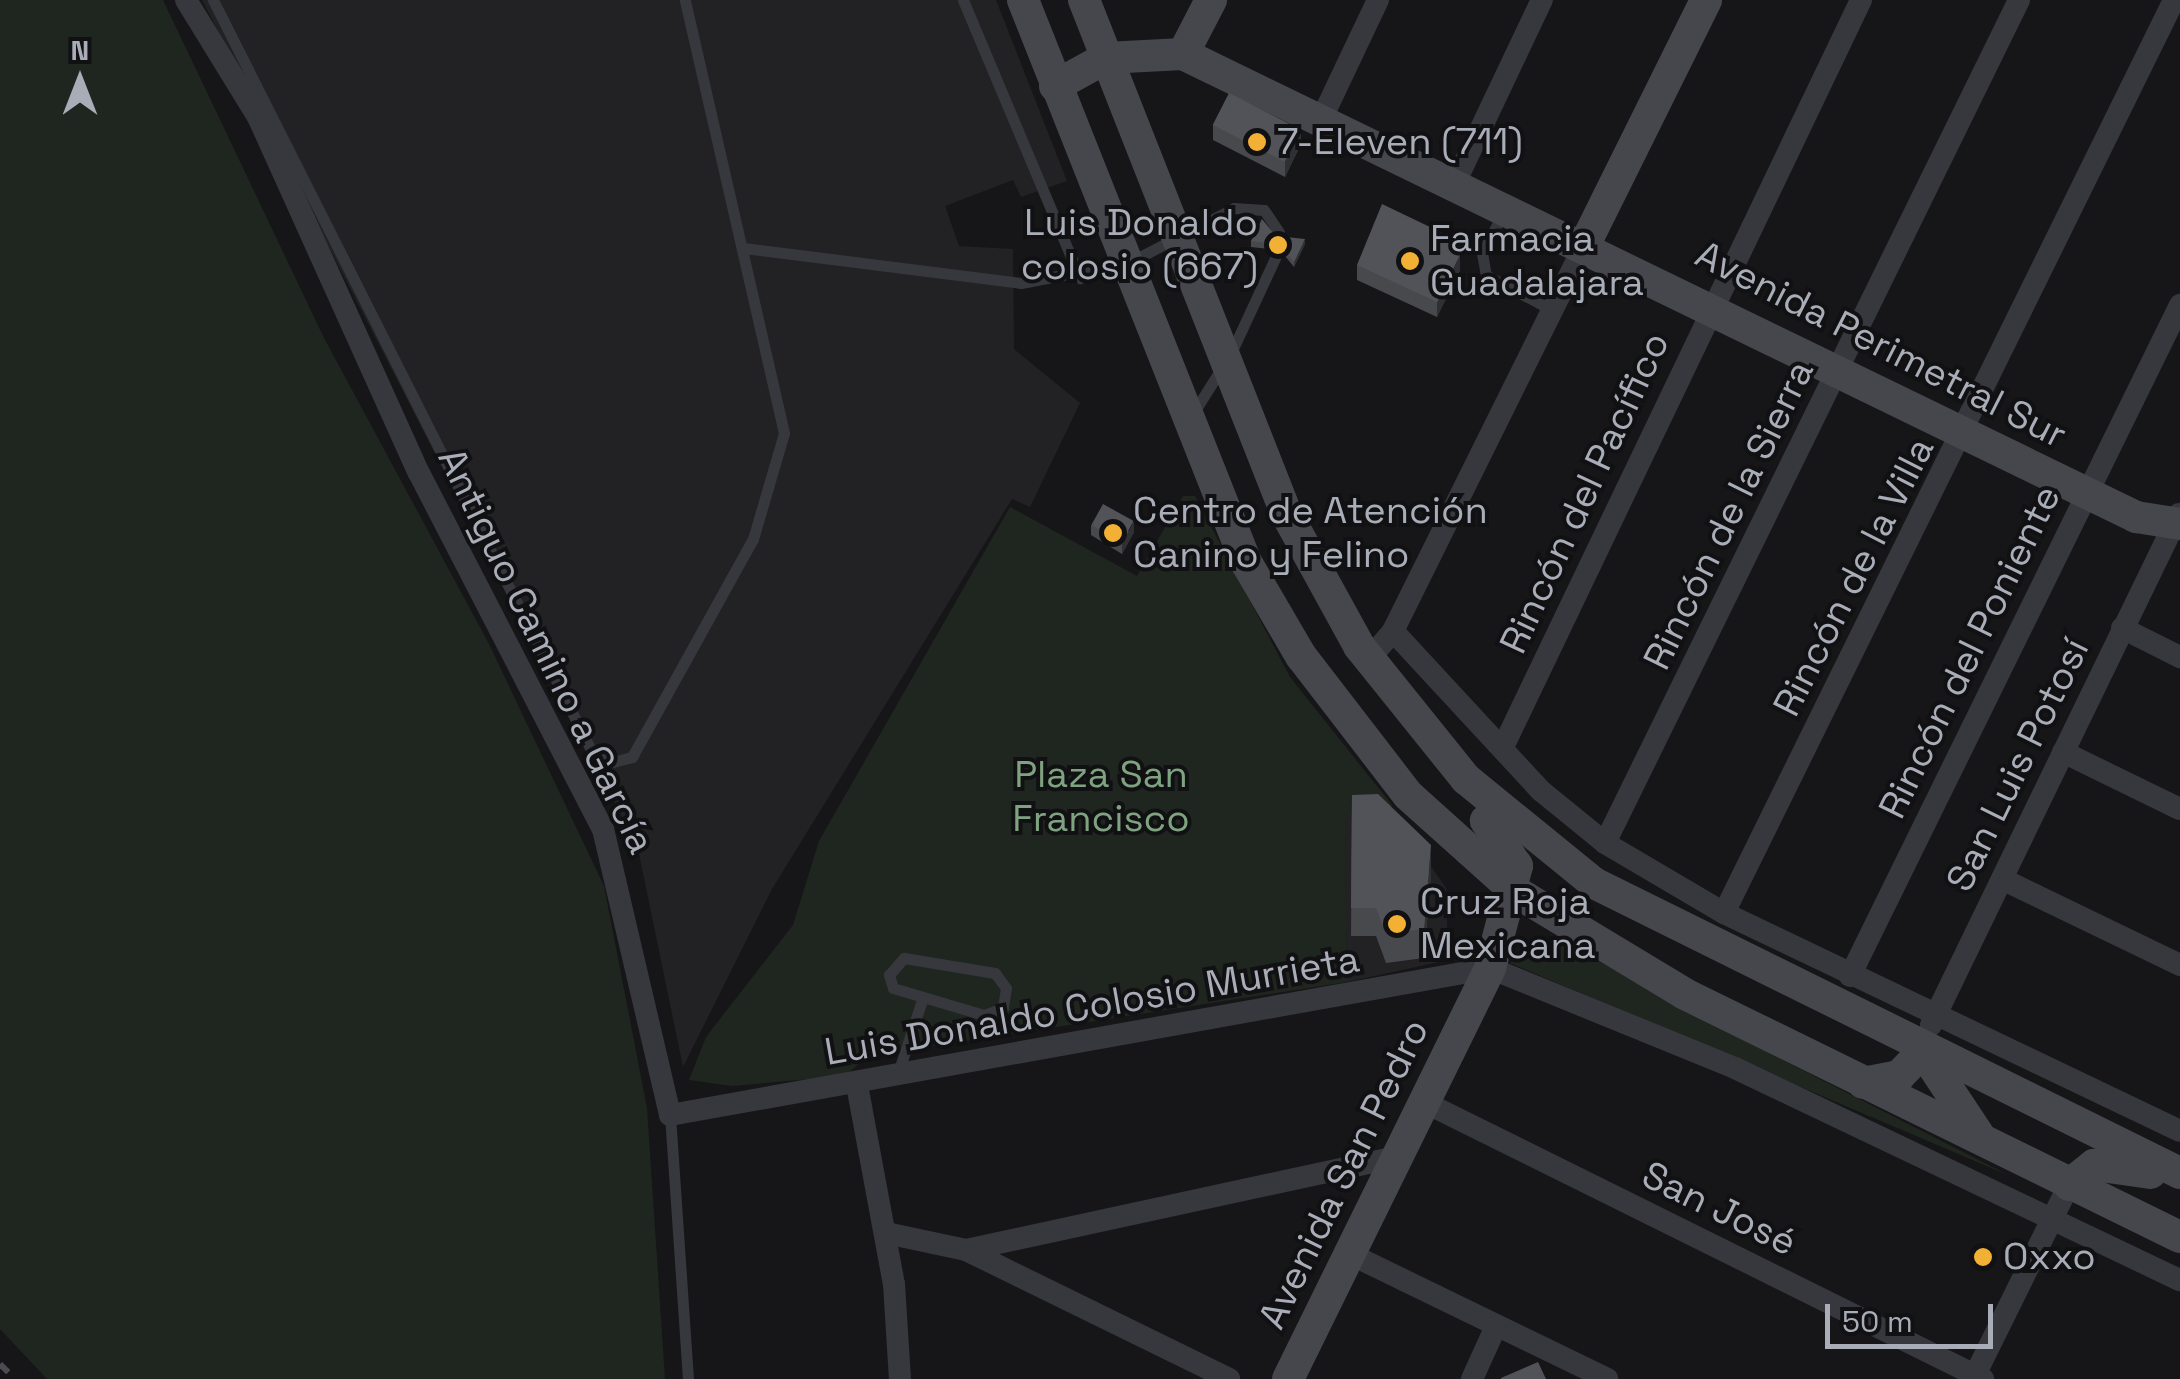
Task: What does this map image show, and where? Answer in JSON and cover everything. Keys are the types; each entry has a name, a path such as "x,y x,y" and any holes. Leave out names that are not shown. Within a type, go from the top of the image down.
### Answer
{"main road":[{"path":"1024,0 1246,562 1301,656 1408,796 1516,892 1685,994 2180,1237"},
{"path":"1084,0 1286,514 1369,659 1466,779 1516,858 1516,892"},
{"path":"1183,54 1211,0"},
{"path":"1586,242 1706,0"},
{"name":"Avenida Perimetral Sur","path":"1055,86 1106,58 1183,54 1505,209 1586,242 1714,304 2087,493 2178,520"},
{"path":"1466,779 1594,883 1923,1051 2180,1173"},
{"name":"Avenida San Pedro","path":"1288,1379 1490,968 1516,892"},
{"path":"1863,1083 1899,1076 1923,1051"},
{"path":"1923,1051 1982,1139"},
{"path":"2069,1184 2094,1165 2180,1173"}],"street":[{"name":"Antiguo Camino a García","path":"186,0 258,117 419,473 602,829 670,1115"},
{"path":"1321,120 1378,0"},
{"path":"1454,184 1542,0"},
{"name":"Rincón del Pacífico","path":"1503,747 1861,0"},
{"name":"Rincón de la Sierra","path":"1605,843 1842,368 2019,0"},
{"name":"Rincón de la Villa","path":"1724,913 1966,432 2169,5"},
{"path":"1369,659 1393,631 1586,242"},
{"name":"Rincón del Poniente","path":"1850,976 2180,305"},
{"name":"San Luis Potosí","path":"1923,1051 1934,1014 2178,520"},
{"path":"2122,628 2180,656"},
{"path":"1393,631 1503,747 1605,843 1724,913 2180,1132"},
{"path":"2062,752 2180,809"},
{"path":"2002,879 2180,965"},
{"name":"Luis Donaldo Colosio Murrieta","path":"670,1115 857,1085 1490,968"},
{"path":"1490,968 1735,1068 2180,1280"},
{"path":"857,1085 886,1233 900,1379"},
{"name":"San José","path":"1424,1102 1977,1378"},
{"path":"966,1250 1395,1157"},
{"path":"1977,1378 2048,1216 2069,1184"},
{"path":"886,1233 966,1250 1229,1379"},
{"path":"1350,1254 1607,1379"},
{"path":"1472,1379 1496,1326"}],"lane":[{"path":"212,0 592,752 613,762 632,757 776,485 782,393 684,0"},
{"path":"963,0 1080,278"},
{"path":"744,248 1022,283 1080,278 1130,262 1178,240 1220,213 1252,206 1272,215 1279,232"},
{"path":"1505,209 1482,253 1486,274 1552,310"},
{"path":"1189,420 1225,364 1275,258"},
{"path":"904,958 995,974 1006,988 1003,1008 984,1015 922,1000 888,983 904,958"},
{"path":"896,1078 922,1000"},
{"name":"Antiguo Camino a García","path":"670,1115 688,1379"}],"shaded area":[{"path":"202,0 996,0 1067,181 1021,197 1013,180 945,206 959,246 1013,249 1014,349 1080,403 1030,507 1012,499 772,889 683,1067 638,849"},
{"name":"Cruz Roja Mexicana","path":"1344,814 1382,815 1433,869 1446,888 1448,960 1347,982"}],"green space":[{"path":"0,0 163,0 324,338 489,644 604,886 647,1108 665,1379 47,1379 0,1329"},
{"name":"Plaza San Francisco","path":"1183,496 1195,496 1290,677 1392,805 1388,815 1345,815 1347,982 869,1056 844,1076 732,1086 689,1080 706,1037 793,925 819,841 1010,507 1137,576"},
{"path":"1562,940 1691,1013 2010,1176 1510,963 1533,943"}],"building":[{"path":"1229,93 1300,129 1284,161 1213,125"},
{"name":"Farmacia Guadalajara","path":"1382,204 1453,238 1460,255 1437,302 1357,265"},
{"path":"1262,219 1276,236 1305,239 1294,262 1280,245 1251,241"},
{"path":"1103,504 1134,521 1122,542 1091,525"},
{"path":"1378,794 1431,845 1424,929 1386,934 1376,908 1351,908 1352,795"},
{"path":"1538,1362 1546,1379 1501,1379 1501,1378"}],"railway":[{"path":"0,1364 15,1379"}],"place":[{"name":"7-Eleven (711)","path":"1257,142"},
{"name":"Luis Donaldo colosio (667)","path":"1278,245"},
{"name":"Farmacia Guadalajara","path":"1410,261"},
{"name":"Centro de Atención Canino y Felino","path":"1113,533"},
{"name":"Cruz Roja Mexicana","path":"1397,924"},
{"name":"Oxxo","path":"1983,1257"}]}
